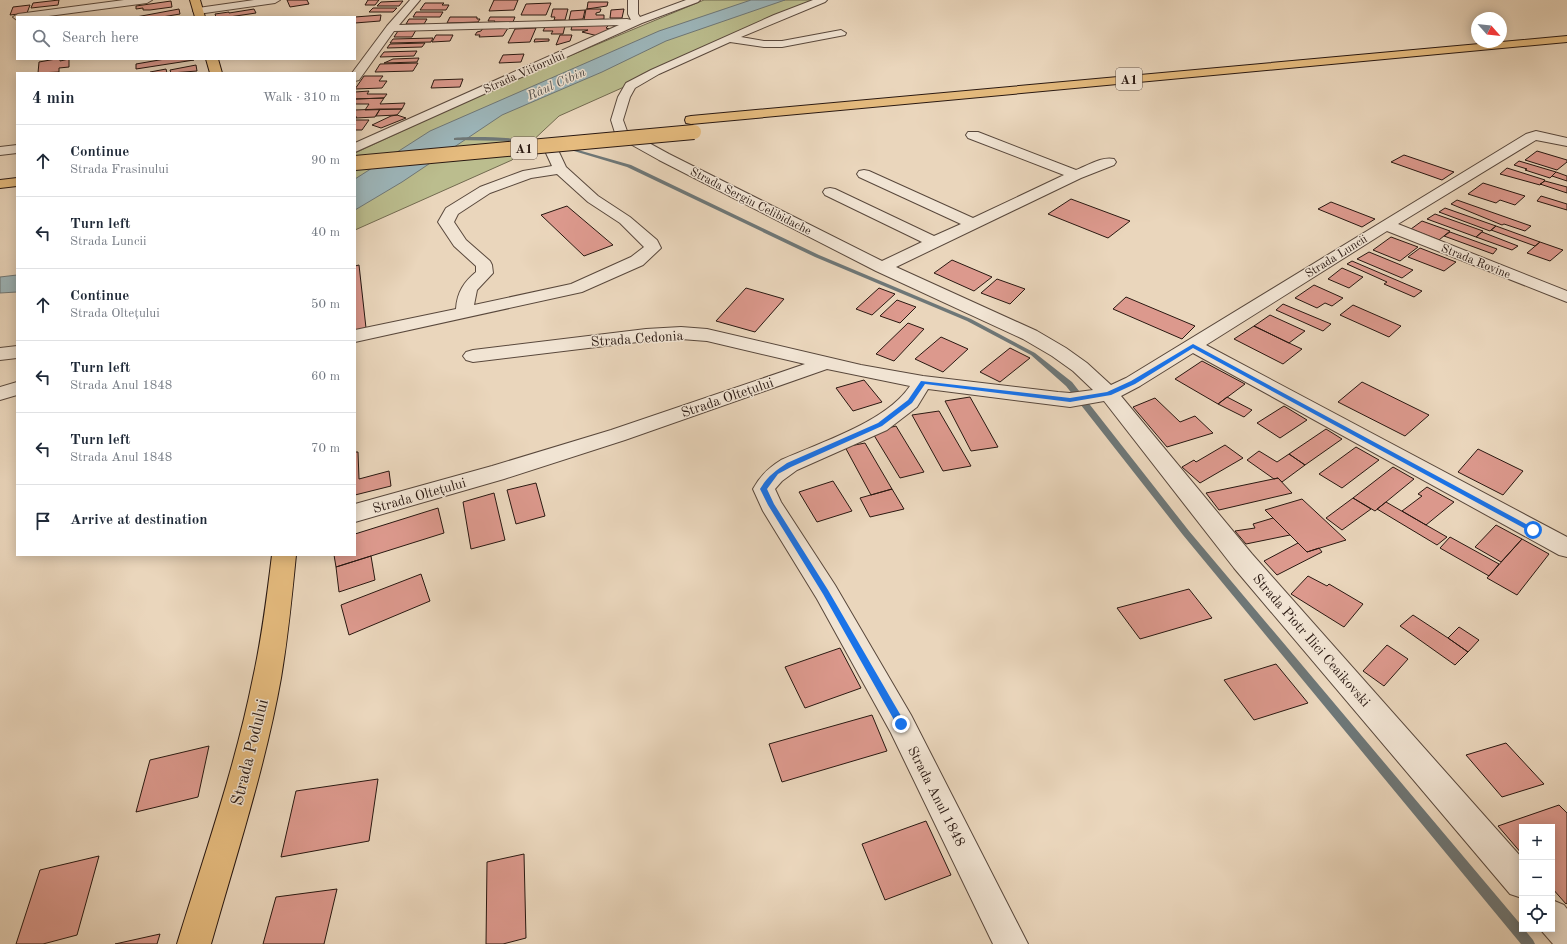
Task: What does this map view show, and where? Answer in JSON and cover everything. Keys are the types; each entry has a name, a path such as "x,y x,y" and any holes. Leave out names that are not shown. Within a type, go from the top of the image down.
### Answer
{"main road":[{"path":"195,0 199,14"},
{"name":"A1","path":"356,163 692,126 1567,39"},
{"name":"A1","path":"811,121 1078,94 1567,50"},
{"path":"212,60 216,72"},
{"name":"A1","path":"356,149 692,126 710,131"},
{"path":"0,184 16,182"},
{"path":"0,197 16,195"},
{"name":"Strada Podului","path":"194,944 250,751 267,679 277,621 284,556"}],"street":[{"path":"26,16 148,0"},
{"path":"199,14 275,0"},
{"path":"356,76 391,28 415,0"},
{"path":"633,0 633,14 638,21"},
{"name":"Strada Viitorului","path":"356,149 638,21 695,0"},
{"path":"729,39 778,17 822,0"},
{"path":"6,20 16,18"},
{"path":"391,28 638,21"},
{"path":"729,39 764,44 782,44 842,33"},
{"name":"Strada Sergiu Celibidache","path":"729,39 655,72 630,86 624,97 617,120 622,133 664,157 882,267 1030,335 1080,366 1102,395"},
{"path":"973,135 1076,175"},
{"name":"Strada Luncii","path":"1102,395 1133,382 1531,137 1536,135 1567,142"},
{"path":"0,151 16,149"},
{"path":"356,336 576,288 637,261 653,248 651,243 625,220 593,199 560,169 553,153"},
{"path":"882,267 972,223 1076,175 1109,162"},
{"path":"465,312 465,296 468,289 485,273 484,265 460,243 446,222 451,211 485,190 528,174 560,169"},
{"path":"864,174 972,223"},
{"path":"830,192 934,242"},
{"name":"Strada Rovine","path":"1386,225 1567,297"},
{"name":"Strada Cedonia","path":"473,356 646,335 681,333 707,336 735,342 823,364"},
{"path":"1193,345 1567,548"},
{"path":"0,354 16,352"},
{"name":"Strada Oltețului","path":"356,513 496,473 618,435 823,364 923,382 1058,400 1070,400 1102,395"},
{"name":"Strada Anul 1848","path":"923,382 910,402 880,425 789,465 776,473 768,481 764,489 771,505 826,592 901,724 1011,944"},
{"path":"0,394 16,388"},
{"name":"Strada Piotr Ilici Ceaikovski","path":"1102,395 1243,561 1519,879"},
{"path":"1555,920 1567,934"}],"green space":[{"path":"704,0 826,0 716,46 559,116 512,160 356,230 356,153 521,76"}],"water":[{"name":"Râul Cibin","path":"751,0 785,0 666,41 602,72 502,115 402,182 356,209 356,178 430,131 659,31"},
{"path":"16,275 16,292 0,293 0,277"}],"building":[{"path":"59,0 58,5 31,8 33,3"},
{"path":"287,0 307,0 309,4 290,7"},
{"path":"368,0 379,0 375,5 365,5"},
{"path":"494,0 518,0 514,10 489,11"},
{"path":"171,1 172,7 150,10 143,10 143,8 136,9 136,6"},
{"path":"403,1 399,6 377,6 381,2"},
{"path":"588,2 608,2 607,6 587,9"},
{"path":"425,3 444,3 442,5 449,5 446,10 420,10"},
{"path":"551,3 546,15 521,15 526,4"},
{"path":"30,5 27,13 10,15 13,7"},
{"path":"373,8 397,8 393,12 369,12"},
{"path":"179,9 180,14 168,16 141,16"},
{"path":"254,9 256,13 236,16 216,16 215,14"},
{"path":"553,9 568,9 565,20 554,20 555,17 551,17"},
{"path":"586,9 601,9 600,12 596,13 596,15 604,15 604,19 584,20"},
{"path":"624,9 622,18 610,18 611,10"},
{"path":"585,10 583,19 569,20 571,11"},
{"path":"416,12 443,12 440,17 413,17"},
{"path":"381,15 380,21 356,23 356,17"},
{"path":"450,17 477,17 477,19 480,19 478,22 447,23"},
{"path":"490,17 515,17 513,22 494,22 495,21 488,21"},
{"path":"409,19 427,19 424,24 406,24"},
{"path":"609,25 606,28 613,30 598,36 582,32 588,30 571,30 572,26"},
{"path":"565,26 563,34 551,34 553,31 543,31 545,27"},
{"path":"483,28 508,28 503,36 479,37 480,35 475,35"},
{"path":"536,28 530,42 508,43 515,29"},
{"path":"416,30 412,37 394,37 398,31"},
{"path":"436,35 453,35 450,41 432,42"},
{"path":"560,35 572,35 570,41 556,45"},
{"path":"433,38 431,42 390,43 393,39"},
{"path":"535,39 549,39 549,41 534,42"},
{"path":"425,43 422,47 387,48 390,44"},
{"path":"417,51 414,56 380,57 384,52"},
{"path":"524,54 521,62 499,63 503,55"},
{"path":"419,58 417,62 384,63 393,59"},
{"path":"50,60 69,60 69,67 59,68 59,72 38,72 39,62"},
{"path":"159,60 194,60 136,69 136,64"},
{"path":"418,63 413,71 375,72 380,64"},
{"path":"196,65 197,71 171,72 170,70"},
{"path":"166,69 167,72 150,72"},
{"path":"364,76 383,76 379,81 387,81 382,88 356,89"},
{"path":"463,79 460,87 431,88 434,80"},
{"path":"369,91 367,94 387,94 384,98 356,99 356,92"},
{"path":"384,98 380,104 405,103 402,109 365,110 369,104 356,104 356,99"},
{"path":"380,109 375,117 356,118 356,110"},
{"path":"380,109 402,109 397,115 376,116"},
{"path":"397,115 406,118 381,128 372,125 391,116"},
{"path":"356,120 369,120 362,130 356,130"},
{"path":"1537,151 1567,160 1567,162 1557,170 1525,160"},
{"path":"1404,155 1454,172 1442,180 1391,162"},
{"path":"1519,161 1556,172 1550,178 1514,165"},
{"path":"1507,168 1545,180 1540,185 1500,174"},
{"path":"1556,172 1567,176 1567,181 1552,176"},
{"path":"1545,181 1567,187 1567,193 1540,184"},
{"path":"1483,183 1525,196 1515,205 1500,200 1496,203 1468,194"},
{"path":"1541,196 1567,204 1567,210 1537,201"},
{"path":"1071,199 1130,221 1108,238 1048,214"},
{"path":"1457,200 1531,226 1525,231 1504,224 1502,225 1451,204"},
{"path":"1331,202 1375,219 1362,227 1318,209"},
{"path":"567,206 613,245 584,256 541,215"},
{"path":"1445,208 1496,226 1490,231 1439,212"},
{"path":"1435,214 1483,231 1476,237 1427,219"},
{"path":"1422,221 1450,231 1439,240 1411,229"},
{"path":"1496,226 1540,242 1535,246 1491,230"},
{"path":"1450,232 1497,249 1493,254 1444,236"},
{"path":"1482,232 1518,246 1512,250 1476,237"},
{"path":"1391,237 1418,247 1400,261 1373,250"},
{"path":"1540,242 1563,250 1550,261 1527,253"},
{"path":"1420,248 1456,262 1444,271 1408,257"},
{"path":"1369,252 1413,270 1402,278 1357,259"},
{"path":"952,260 992,277 974,291 934,273"},
{"path":"1352,261 1422,291 1414,297 1384,284 1387,282 1347,264"},
{"path":"359,265 366,328 356,330 356,266"},
{"path":"1342,268 1363,277 1349,288 1328,279"},
{"path":"997,279 1025,289 1010,304 981,293"},
{"path":"1314,285 1343,298 1332,306 1325,303 1317,308 1295,298"},
{"path":"746,288 784,299 755,332 716,321"},
{"path":"879,288 895,294 872,315 856,309"},
{"path":"1126,297 1195,326 1182,339 1113,309"},
{"path":"897,300 916,307 900,323 880,316"},
{"path":"1283,304 1331,324 1323,331 1276,310"},
{"path":"1353,305 1401,326 1389,337 1340,315"},
{"path":"1270,315 1305,331 1289,343 1254,326"},
{"path":"908,323 924,329 894,361 876,354"},
{"path":"1254,326 1302,349 1283,364 1234,339"},
{"path":"941,337 968,349 943,372 915,359"},
{"path":"1010,348 1030,358 1000,382 980,372"},
{"path":"1202,361 1245,384 1218,404 1175,379"},
{"path":"864,380 882,402 853,411 836,388"},
{"path":"1362,382 1429,415 1405,436 1338,402"},
{"path":"970,397 998,447 971,451 945,401"},
{"path":"1227,397 1252,410 1244,417 1218,404"},
{"path":"1155,398 1180,422 1195,416 1213,433 1167,447 1133,407"},
{"path":"1284,406 1307,420 1280,438 1257,423"},
{"path":"939,411 971,466 943,471 912,415"},
{"path":"896,426 924,472 900,478 872,432"},
{"path":"1326,429 1342,439 1305,465 1289,454"},
{"path":"865,443 892,489 871,495 845,447"},
{"path":"1225,445 1243,458 1200,483 1182,467 1194,460 1196,462"},
{"path":"1356,447 1379,460 1342,488 1319,474"},
{"path":"1478,449 1523,471 1503,495 1458,472"},
{"path":"1259,451 1277,462 1289,454 1305,465 1282,482 1278,478 1274,479 1247,460"},
{"path":"356,452 358,452 359,479 389,471 391,486 356,495"},
{"path":"1393,467 1414,479 1375,511 1353,498"},
{"path":"1278,478 1292,493 1219,510 1206,493"},
{"path":"833,481 852,511 817,522 799,492"},
{"path":"536,483 545,516 516,524 507,490"},
{"path":"1427,487 1454,502 1426,525 1402,511 1422,496 1418,494"},
{"path":"892,489 904,509 870,517 860,498"},
{"path":"494,493 505,540 471,549 463,502"},
{"path":"1353,498 1371,509 1342,530 1326,518"},
{"path":"1302,499 1346,540 1307,552 1265,510"},
{"path":"1386,502 1447,537 1437,545 1377,509"},
{"path":"438,508 444,533 336,567 334,556 356,556 356,534"},
{"path":"1273,518 1290,535 1246,544 1235,531 1255,528 1253,524"},
{"path":"1496,525 1522,539 1501,562 1475,547"},
{"path":"1450,537 1499,564 1489,576 1440,548"},
{"path":"1522,539 1549,554 1517,595 1487,578"},
{"path":"1298,543 1307,552 1319,548 1322,552 1277,575 1264,561"},
{"path":"371,556 375,580 339,592 336,567"},
{"path":"421,574 430,601 349,635 341,605"},
{"path":"1308,576 1327,586 1329,584 1363,604 1344,627 1291,594"},
{"path":"1189,589 1212,618 1140,639 1117,608"},
{"path":"1413,615 1468,652 1455,665 1400,626"},
{"path":"1459,627 1479,640 1468,652 1448,638"},
{"path":"1387,645 1408,659 1384,686 1363,671"},
{"path":"840,648 861,688 805,708 785,667"},
{"path":"1276,664 1308,703 1254,720 1224,680"},
{"path":"872,715 887,751 782,782 769,744"},
{"path":"1506,743 1544,784 1502,797 1466,755"},
{"path":"209,746 198,797 136,812 150,760"},
{"path":"378,779 369,841 281,857 296,791"},
{"path":"1559,805 1567,813 1566,904 1555,891 1555,824 1519,824 1519,850 1498,826"},
{"path":"926,821 951,875 885,900 862,844"},
{"path":"524,854 526,938 503,944 486,944 487,862"},
{"path":"99,856 77,935 43,944 16,944 40,870"},
{"path":"337,889 324,944 263,944 276,897"},
{"path":"160,934 157,944 115,944"}],"waterway":[{"path":"456,139 511,140 528,142"},
{"path":"566,147 629,166 817,256 969,320 1033,354 1069,384 1186,533 1529,944"}],"route":[{"path":"901,724 826,592 771,505 764,489 768,481 776,473 789,465 880,425 910,402 923,382 1058,400 1070,400 1109,394 1133,382 1193,345 1533,530"}]}
